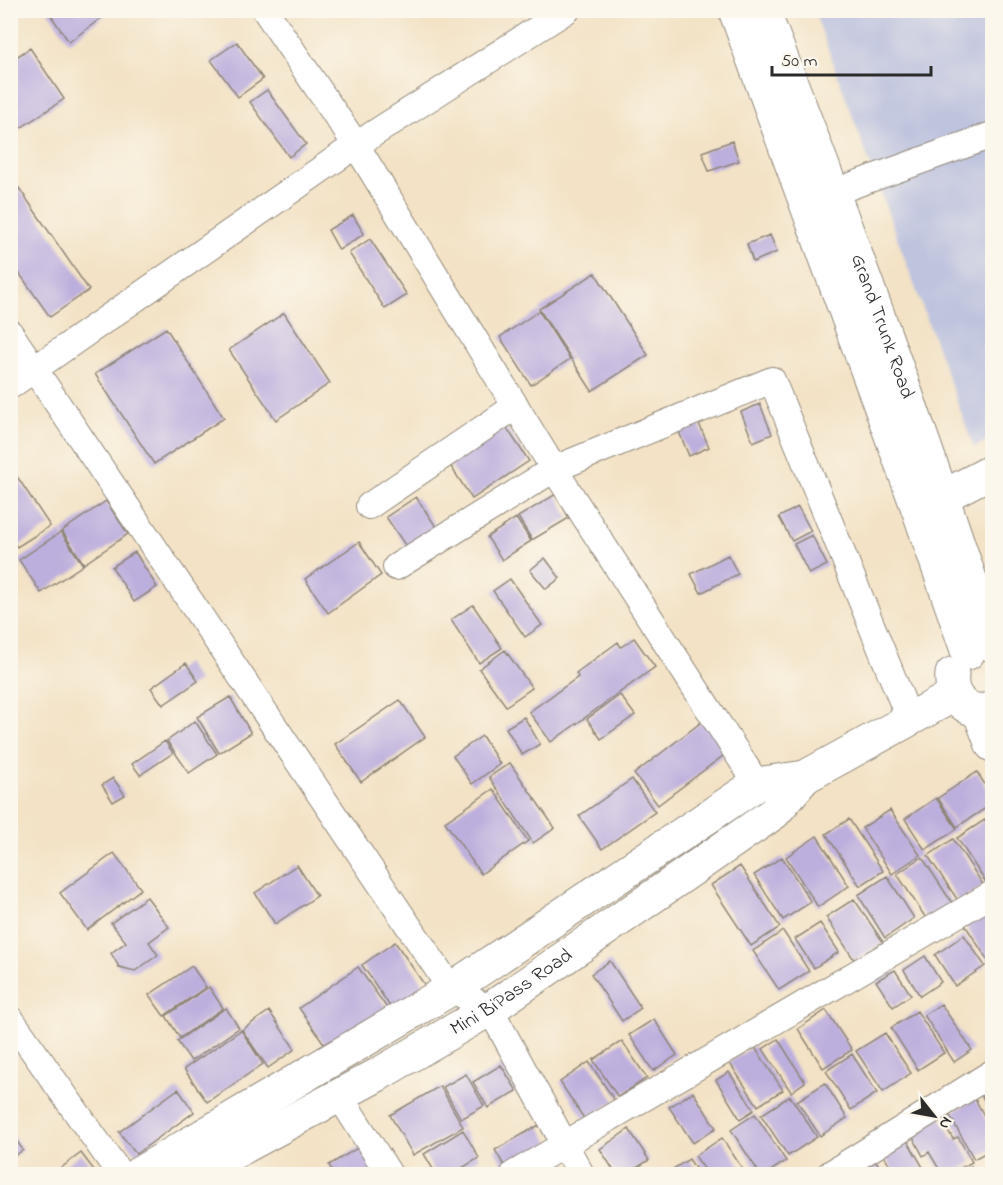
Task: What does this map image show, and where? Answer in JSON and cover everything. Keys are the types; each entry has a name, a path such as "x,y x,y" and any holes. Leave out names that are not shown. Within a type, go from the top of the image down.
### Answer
{"street":[{"path":"265,10 356,145 554,469 756,784"},
{"path":"10,386 356,145 567,10"},
{"path":"735,10 819,195 993,135"},
{"name":"Grand Trunk Road","path":"763,10 819,195 984,650 960,659 951,676 951,686 975,704"},
{"path":"10,333 451,989 490,1008 582,1174"},
{"path":"396,567 554,469 772,380 909,718"},
{"path":"369,506 516,406"},
{"path":"931,503 993,471"},
{"path":"138,1174 451,989 756,784 805,777 909,718 975,704 993,745"},
{"name":"Mini BiPass Road","path":"206,1171 379,1074 490,1008 774,813 805,777"},
{"path":"514,1174 993,894"},
{"path":"10,1018 120,1174"},
{"path":"830,1174 993,1073"},
{"path":"339,1095 389,1174"}],"shaded area":[{"path":"814,11 992,11 992,437 974,448"}],"building":[{"path":"47,10 112,10 69,42"},
{"path":"237,42 263,79 238,97 211,60"},
{"path":"30,48 64,99 10,135 10,61"},
{"path":"267,90 306,144 289,157 250,102"},
{"path":"732,141 739,161 709,171 702,152"},
{"path":"19,188 89,290 50,317 10,260 10,193"},
{"path":"353,215 364,234 339,250 328,230"},
{"path":"770,235 777,252 753,262 747,244"},
{"path":"370,239 407,295 385,309 349,253"},
{"path":"595,273 648,355 592,391 539,309"},
{"path":"539,311 570,359 531,385 500,337"},
{"path":"284,313 330,383 276,420 229,350"},
{"path":"166,328 224,418 154,464 95,374"},
{"path":"760,404 772,434 753,442 741,412"},
{"path":"697,419 709,447 689,456 677,427"},
{"path":"506,427 529,461 472,499 450,465"},
{"path":"10,466 50,526 17,547 10,537"},
{"path":"556,494 569,518 532,540 518,517"},
{"path":"416,497 437,528 407,548 386,517"},
{"path":"106,501 128,534 84,564 62,531"},
{"path":"798,507 811,531 792,541 779,517"},
{"path":"516,518 531,541 502,560 487,537"},
{"path":"61,532 83,565 41,593 19,560"},
{"path":"812,535 827,565 809,574 794,544"},
{"path":"359,542 381,575 328,613 305,579"},
{"path":"135,552 157,587 134,602 112,567"},
{"path":"728,555 738,574 701,593 691,574"},
{"path":"545,558 560,578 546,589 530,570"},
{"path":"510,579 542,625 525,637 493,591"},
{"path":"473,605 502,648 479,663 451,620"},
{"path":"634,638 655,667 551,742 529,712 578,677 576,673 618,642 621,647"},
{"path":"505,650 532,688 506,706 479,669"},
{"path":"186,663 198,681 163,705 151,688"},
{"path":"620,695 635,715 601,739 587,719"},
{"path":"230,697 251,733 219,753 197,717"},
{"path":"400,700 425,737 361,782 335,744"},
{"path":"524,717 540,744 522,755 506,728"},
{"path":"708,717 732,749 658,805 634,774"},
{"path":"195,721 217,754 189,773 167,741"},
{"path":"482,736 500,764 472,784 453,756"},
{"path":"165,741 173,753 140,775 132,764"},
{"path":"510,763 555,828 533,843 489,777"},
{"path":"977,772 992,796 992,804 957,827 938,798"},
{"path":"113,778 125,795 113,802 102,785"},
{"path":"632,779 655,812 602,849 579,816"},
{"path":"493,789 528,841 481,874 445,822"},
{"path":"936,798 957,829 925,850 905,819"},
{"path":"890,810 920,855 892,874 862,828"},
{"path":"849,819 883,871 860,886 826,834"},
{"path":"986,819 992,828 992,876 985,881 957,838"},
{"path":"817,836 849,886 818,907 786,857"},
{"path":"953,839 984,886 959,902 928,856"},
{"path":"114,853 141,889 87,930 60,893"},
{"path":"782,857 811,902 783,920 754,875"},
{"path":"922,857 954,906 929,923 897,874"},
{"path":"297,865 317,896 275,924 255,893"},
{"path":"740,866 780,927 751,946 711,885"},
{"path":"887,876 914,918 885,938 858,895"},
{"path":"147,897 169,927 149,942 158,955 135,971 119,967 111,953 126,942 111,923"},
{"path":"854,899 883,942 855,961 826,917"},
{"path":"992,907 992,967 965,925"},
{"path":"820,923 839,952 814,968 795,939"},
{"path":"783,931 809,971 779,990 753,951"},
{"path":"964,935 985,966 955,986 935,955"},
{"path":"395,942 426,987 393,1011 362,965"},
{"path":"925,956 941,982 920,996 904,970"},
{"path":"610,961 641,1008 622,1021 591,974"},
{"path":"192,966 206,987 164,1016 149,995"},
{"path":"358,967 389,1011 330,1052 299,1008"},
{"path":"895,970 911,995 893,1007 876,981"},
{"path":"209,987 223,1008 180,1038 166,1016"},
{"path":"941,1004 972,1050 954,1062 924,1015"},
{"path":"226,1008 239,1028 191,1061 177,1041"},
{"path":"826,1010 852,1050 823,1068 798,1029"},
{"path":"269,1011 295,1049 268,1068 242,1030"},
{"path":"917,1011 944,1053 918,1070 891,1028"},
{"path":"654,1019 677,1055 653,1071 629,1035"},
{"path":"241,1030 263,1064 207,1102 184,1069"},
{"path":"885,1033 911,1073 883,1092 856,1051"},
{"path":"778,1039 805,1082 791,1092 763,1049"},
{"path":"622,1041 647,1078 618,1097 593,1060"},
{"path":"754,1046 783,1090 758,1106 729,1062"},
{"path":"852,1054 877,1093 851,1110 826,1071"},
{"path":"589,1062 615,1101 585,1120 560,1082"},
{"path":"501,1065 517,1091 488,1108 473,1082"},
{"path":"729,1072 754,1110 740,1119 716,1080"},
{"path":"466,1074 484,1106 461,1119 443,1087"},
{"path":"992,1081 992,1115 978,1089"},
{"path":"825,1083 847,1118 820,1136 797,1101"},
{"path":"440,1086 463,1127 413,1155 390,1115"},
{"path":"178,1089 194,1112 136,1154 119,1132"},
{"path":"693,1092 716,1128 693,1143 669,1107"},
{"path":"790,1096 817,1137 788,1156 761,1115"},
{"path":"975,1099 992,1130 992,1149 974,1159 949,1114"},
{"path":"937,1111 953,1139 958,1137 972,1162 951,1174 942,1174 929,1152 923,1156 908,1128"},
{"path":"755,1114 786,1161 766,1174 760,1174 731,1130"},
{"path":"539,1125 553,1150 509,1174 495,1150"},
{"path":"629,1129 649,1160 627,1174 616,1174 600,1149"},
{"path":"463,1130 479,1158 452,1174 436,1174 424,1154"},
{"path":"10,1131 23,1150 10,1159"},
{"path":"903,1133 927,1174 895,1174 879,1147"},
{"path":"722,1138 746,1174 708,1174 695,1156"},
{"path":"364,1144 377,1174 334,1174 329,1165"},
{"path":"81,1153 97,1174 53,1174"},
{"path":"689,1159 699,1174 665,1174"},
{"path":"876,1161 884,1174 853,1174"},
{"path":"971,1166 976,1174 958,1174"}]}
